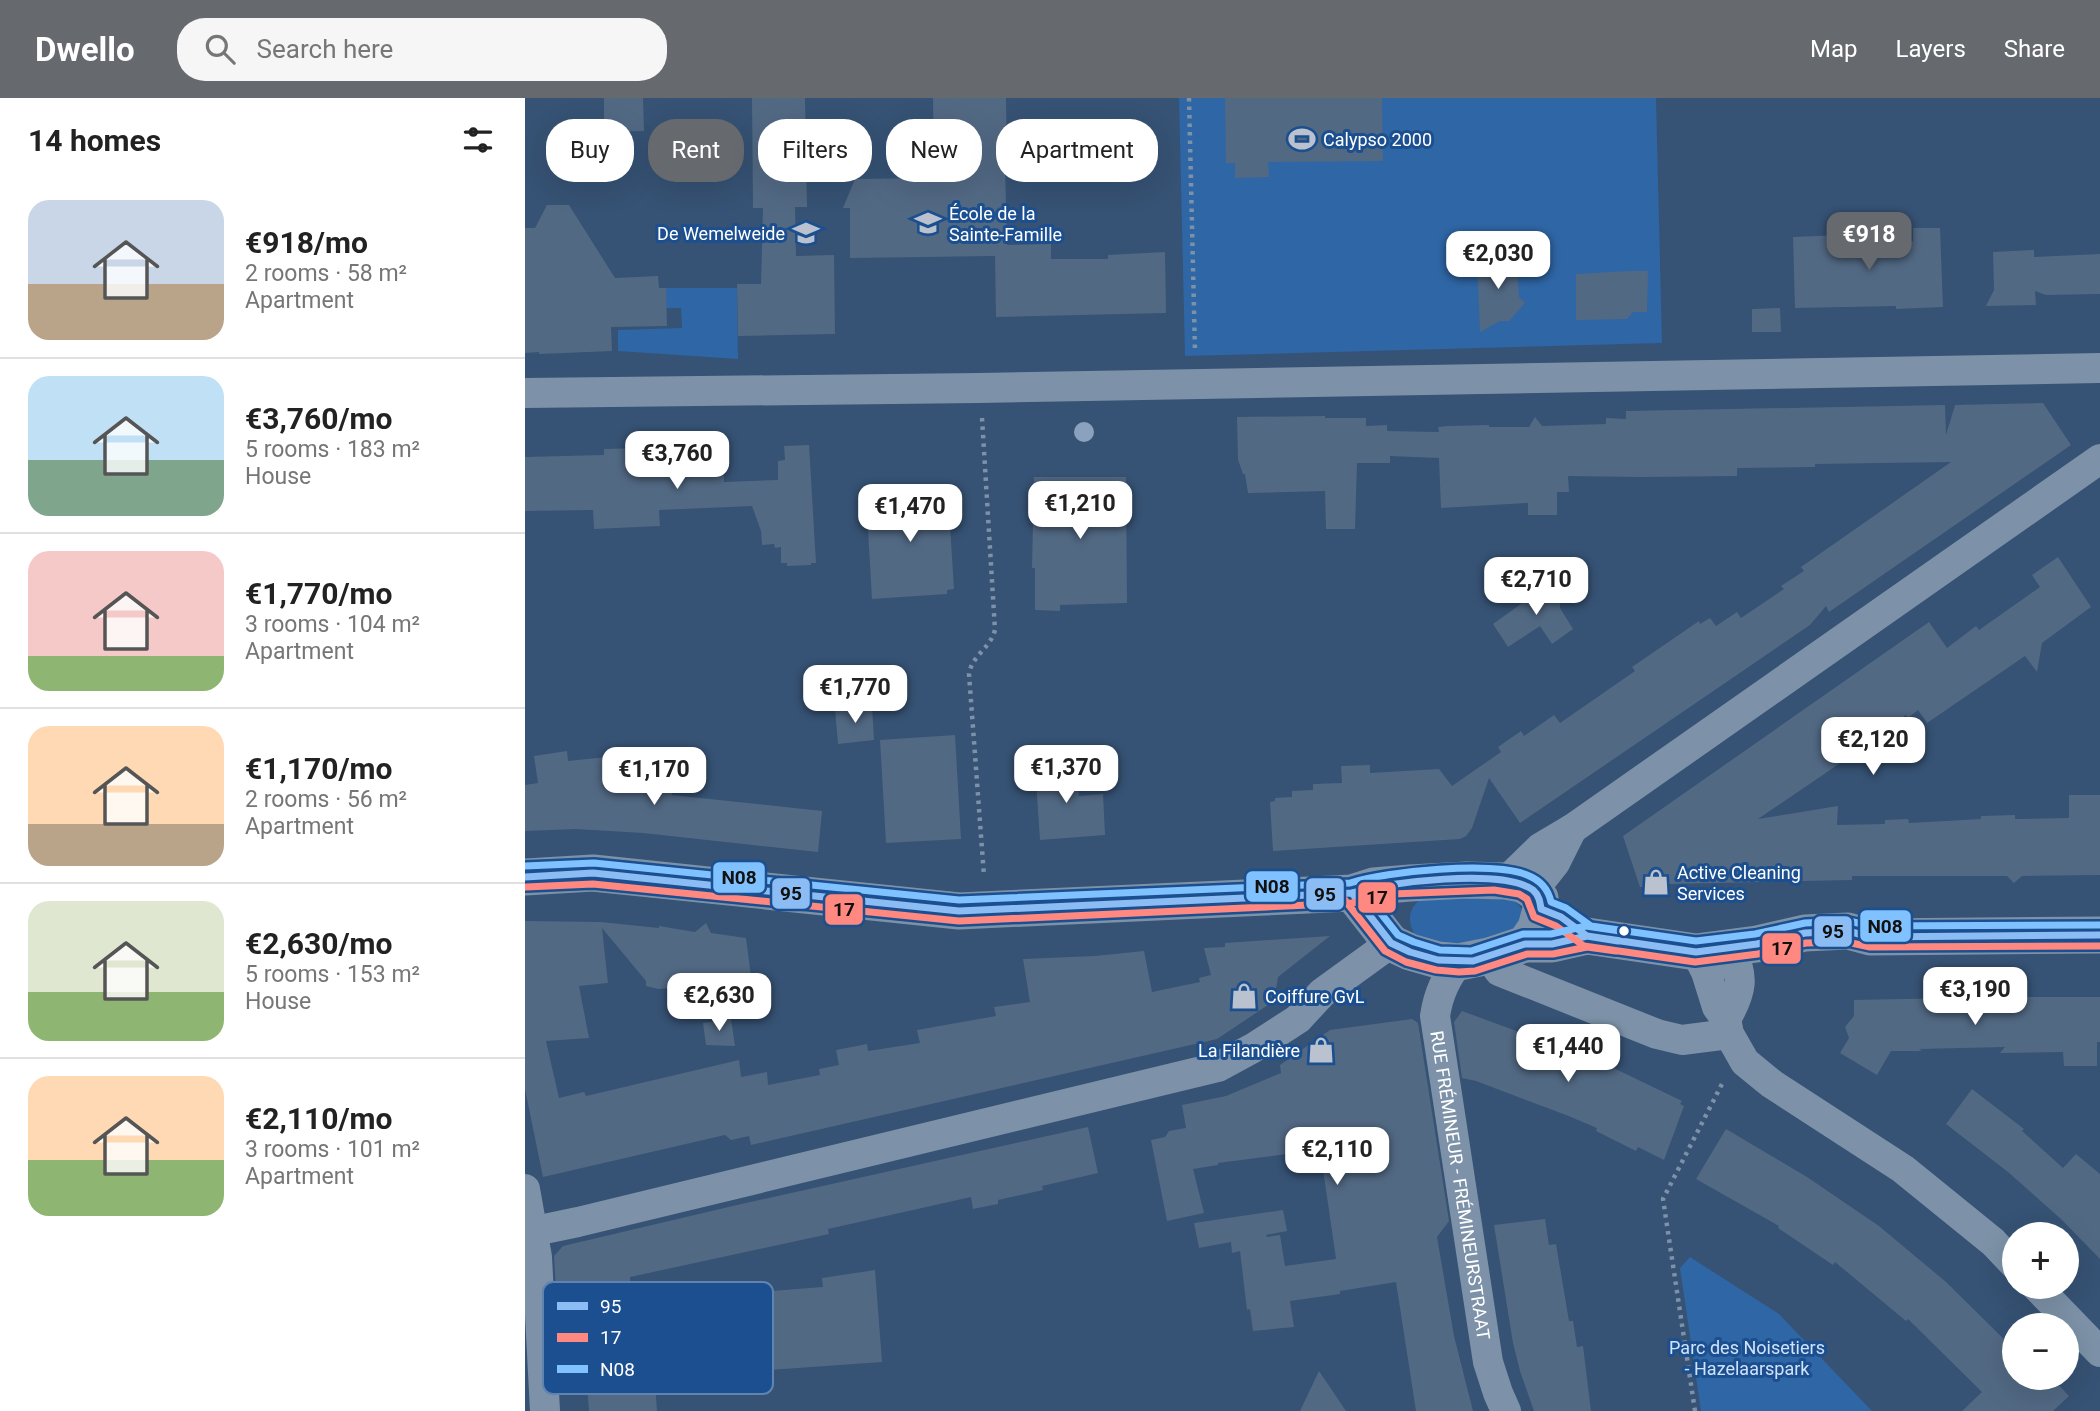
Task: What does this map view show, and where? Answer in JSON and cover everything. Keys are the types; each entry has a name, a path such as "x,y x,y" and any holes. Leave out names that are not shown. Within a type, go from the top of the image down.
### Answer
{"street":[{"path":"525,393 992,388 2100,368"},
{"path":"1527,893 1555,863 1571,829 2100,459"},
{"path":"525,877 593,873 960,911 1352,893 1374,886 1467,880 1527,893 1587,936"},
{"path":"1391,943 1392,922 1399,899 1409,883"},
{"path":"1352,893 1391,943 1410,953 1438,960 1474,959 1525,944 1552,944 1587,936 1722,955 1805,933 1848,931 1870,937 2100,935"},
{"path":"1525,944 1536,928 1527,893"},
{"path":"529,1233 1218,1067 1298,1019 1322,993 1391,943"},
{"path":"1722,955 1706,972 1717,1007 1745,1062 1772,1084 1903,1169 2002,1251"},
{"path":"1722,955 1737,1000 1728,1027"},
{"path":"1474,959 1657,1034 1682,1040 1728,1027"},
{"name":"RUE FRÉMINEUR - FRÉMINEURSTRAAT","path":"1474,959 1450,973 1434,1016 1488,1362 1506,1411"},
{"path":"525,1189 529,1233 537,1257 543,1372"},
{"path":"2049,1299 2100,1352"}],"path":[{"path":"1189,98 1195,352"},
{"path":"982,414 995,630 990,643 972,663 969,674 984,873"},
{"path":"1695,1411 1663,1199 1727,1074"}],"green space":[{"path":"1179,98 1656,98 1662,343 1185,356"},
{"path":"666,288 737,288 738,359 618,351 618,330 682,328 681,308 666,308"},
{"path":"1475,895 1515,901 1522,909 1523,920 1507,939 1441,946 1416,937 1410,916 1413,907 1422,898"},
{"name":"Parc des Noisetiers - Hazelaarspark","path":"1690,1257 1779,1314 1872,1411 1701,1411 1680,1268"}],"building":[{"path":"604,98 643,98 644,131 634,131 634,119 604,119"},
{"path":"752,98 805,98 805,119 758,119 758,182 807,182 807,207 795,207 796,256 834,255 835,334 738,336 737,284 761,284 763,208 753,208"},
{"path":"933,98 1006,98 1006,119 996,119 996,182 1005,182 1007,245 1051,244 1051,259 1108,259 1108,255 1165,252 1166,313 996,317 995,256 850,258 850,208 843,208 854,182 886,179 886,182 982,182 982,119 933,119"},
{"name":"Calypso 2000","path":"1225,98 1382,98 1383,161 1268,162 1269,177 1235,178 1235,163 1226,163"},
{"path":"547,205 569,205 615,278 658,276 659,288 666,288 667,326 611,327 612,351 525,353 525,228 535,228"},
{"path":"1913,228 1940,228 1943,307 1795,308 1793,237 1865,234 1865,242 1913,241"},
{"path":"2034,250 2034,257 2100,254 2100,294 2046,295 2035,291 2036,305 1986,306 1994,290 1993,252"},
{"path":"1517,259 1519,297 1525,303 1509,321 1500,321 1480,332 1477,260"},
{"path":"1648,271 1647,312 1633,312 1627,319 1576,320 1576,274"},
{"path":"1780,308 1781,332 1752,332 1752,309"},
{"path":"2043,403 2071,445 1829,612 1826,606 1810,625 1520,823 1489,778 1472,828 1460,839 1273,851 1270,802 1275,801 1275,798 1292,797 1292,791 1313,790 1313,784 1342,783 1341,766 1370,765 1370,773 1439,769 1452,786 1501,752 1498,747 1521,731 1524,736 1554,715 1560,723 1635,671 1632,667 1699,621 1700,624 1710,618 1716,626 1737,612 1741,618 1784,589 1781,586 1804,571 1801,567 1951,462 1737,468 1737,476 1568,476 1569,492 1557,492 1557,515 1528,515 1528,503 1441,508 1439,458 1390,456 1390,463 1357,463 1355,529 1326,529 1325,491 1248,493 1245,474 1238,460 1237,417 1366,418 1366,426 1387,425 1387,431 1439,432 1438,427 1448,426 1529,427 1535,417 1542,426 1606,424 1606,418 1626,419 1626,411 1945,405 1946,435 1955,405"},
{"path":"809,445 816,563 811,565 787,566 787,563 781,563 781,547 775,548 774,544 762,545 761,531 752,506 659,510 660,526 594,529 593,510 525,511 525,457 604,455 604,449 723,446 724,482 778,480 778,461 785,460 784,446"},
{"path":"1034,477 1126,477 1127,603 1060,605 1060,611 1035,610 1035,568 1032,568"},
{"path":"941,490 941,495 948,494 954,589 947,590 947,594 872,599 866,495"},
{"path":"2058,557 2091,607 2042,643 2037,672 2025,656 1927,723 1918,710 1908,718 1906,715 1758,819 1838,806 1837,825 1885,824 1885,820 1908,819 1909,823 1981,819 1981,816 2015,815 2015,819 2069,818 2069,795 2100,795 2100,875 2022,876 2014,883 2007,876 1852,876 1852,880 1640,887 1623,836 1929,622 1947,648 1976,626 1979,630 2040,587 2032,575"},
{"path":"1560,576 1560,608 1573,629 1552,644 1540,626 1508,647 1493,624"},
{"path":"872,706 874,740 838,744 835,709"},
{"path":"955,735 961,839 886,843 880,740"},
{"path":"567,751 568,761 634,756 637,774 669,770 672,795 822,811 818,852 643,833 576,829 525,831 525,785 538,783 534,756"},
{"path":"1076,763 1079,796 1103,794 1105,835 1040,840 1035,766"},
{"path":"525,921 601,922 659,926 695,932 706,923 711,933 746,938 752,984 728,990 731,1013 701,1003 699,986 658,989 646,986 646,981 602,928 608,983 579,986 589,1038 546,1041 559,1098 584,1092 586,1096 739,1060 741,1077 767,1072 768,1085 820,1075 819,1069 839,1065 836,1050 867,1044 868,1051 920,1043 917,1030 996,1016 994,1007 1030,1002 1023,959 1144,951 1152,992 1200,982 1199,978 1211,975 1204,948 1225,947 1225,943 1330,936 1278,977 1274,1001 1217,1039 751,1145 749,1136 731,1140 725,1135 543,1177 525,1089"},
{"path":"1984,997 2100,997 2097,1066 2064,1066 2063,1052 2000,1053 2005,1047 1919,1049 1922,1051 1891,1051 1877,1075 1840,1053 1849,1038 1845,1027 1854,1016 1854,1000 1984,1000"},
{"path":"1462,1011 1601,1062 1682,1101 1680,1104 1684,1106 1664,1160 1638,1147 1636,1151 1596,1131 1597,1128 1566,1115 1462,1078 1454,1022"},
{"path":"731,1019 735,1046 706,1045 703,1023"},
{"path":"1412,1019 1418,1023 1449,1221 1437,1237 1454,1336 1473,1411 1416,1411 1396,1282 1290,1301 1294,1327 1253,1331 1250,1309 1247,1310 1240,1251 1232,1253 1231,1242 1199,1248 1194,1223 1283,1210 1287,1231 1266,1235 1280,1235 1285,1266 1336,1259 1323,1169 1297,1173 1294,1153 1193,1169 1204,1213 1167,1221 1151,1140 1165,1137 1169,1131 1186,1128 1182,1105 1226,1096 1281,1073 1280,1065 1330,1030"},
{"path":"1972,1089 2024,1129 2022,1131 2063,1168 2076,1154 2100,1174 2100,1259 2079,1237 2079,1222 2064,1222 2008,1172 1946,1124"},
{"path":"1088,1127 1098,1173 1042,1186 1043,1190 998,1200 998,1204 973,1209 971,1197 828,1229 829,1234 630,1277 630,1281 556,1282 554,1256 563,1246"},
{"path":"1726,1129 1807,1177 1879,1226 1946,1282 2002,1337 2002,1390 2063,1390 2069,1396 2053,1411 1962,1411 1982,1392 1908,1319 1906,1321 1835,1262 1833,1265 1778,1228 1779,1226 1696,1179"},
{"path":"1545,1219 1549,1245 1556,1244 1569,1321 1573,1321 1577,1347 1583,1346 1591,1411 1534,1411 1513,1343 1494,1225"},
{"path":"875,1270 882,1362 773,1370 773,1291 823,1287 822,1278"},
{"path":"1319,1371 1346,1411 1300,1411"},
{"path":"588,1394 656,1394 657,1411 589,1411"}],"transit line":[{"name":"N08","path":"525,866 594,863 959,900 1350,883 1388,875 1465,868 1511,871 1536,879 1546,889 1551,902 1566,908 1591,926 1696,941 1755,934 1805,923 1849,921 1871,926 2100,925"},
{"name":"95","path":"525,877 593,873 959,911 1352,893 1417,881 1472,878 1518,883 1533,890 1538,896 1541,909 1561,917 1587,936 1696,952 1757,944 1805,933 1848,931 1870,937 2100,935"},
{"name":"17","path":"526,887 593,884 959,921 1352,903 1392,894 1494,890 1519,894 1527,899 1534,917 1556,926 1584,946 1695,962 1758,954 1806,943 1847,942 1870,947 2100,946"},
{"name":"N08","path":"1360,887 1398,935 1440,950 1471,951 1523,934 1551,934 1586,926 1620,931"},
{"name":"95","path":"1352,893 1391,943 1438,960 1473,961 1525,944 1552,944 1587,936 1618,941"},
{"name":"17","path":"1344,899 1385,951 1406,962 1436,970 1475,971 1527,954 1553,954 1587,947 1616,951"}],"place":[{"name":"Calypso 2000","path":"1302,139"},
{"name":"École de la Sainte-Famille","path":"928,223"},
{"name":"De Wemelweide","path":"806,233"},
{"name":"Active Cleaning Services","path":"1656,882"},
{"name":"Coiffure GvL","path":"1244,996"},
{"name":"La Filandière","path":"1321,1050"}]}
